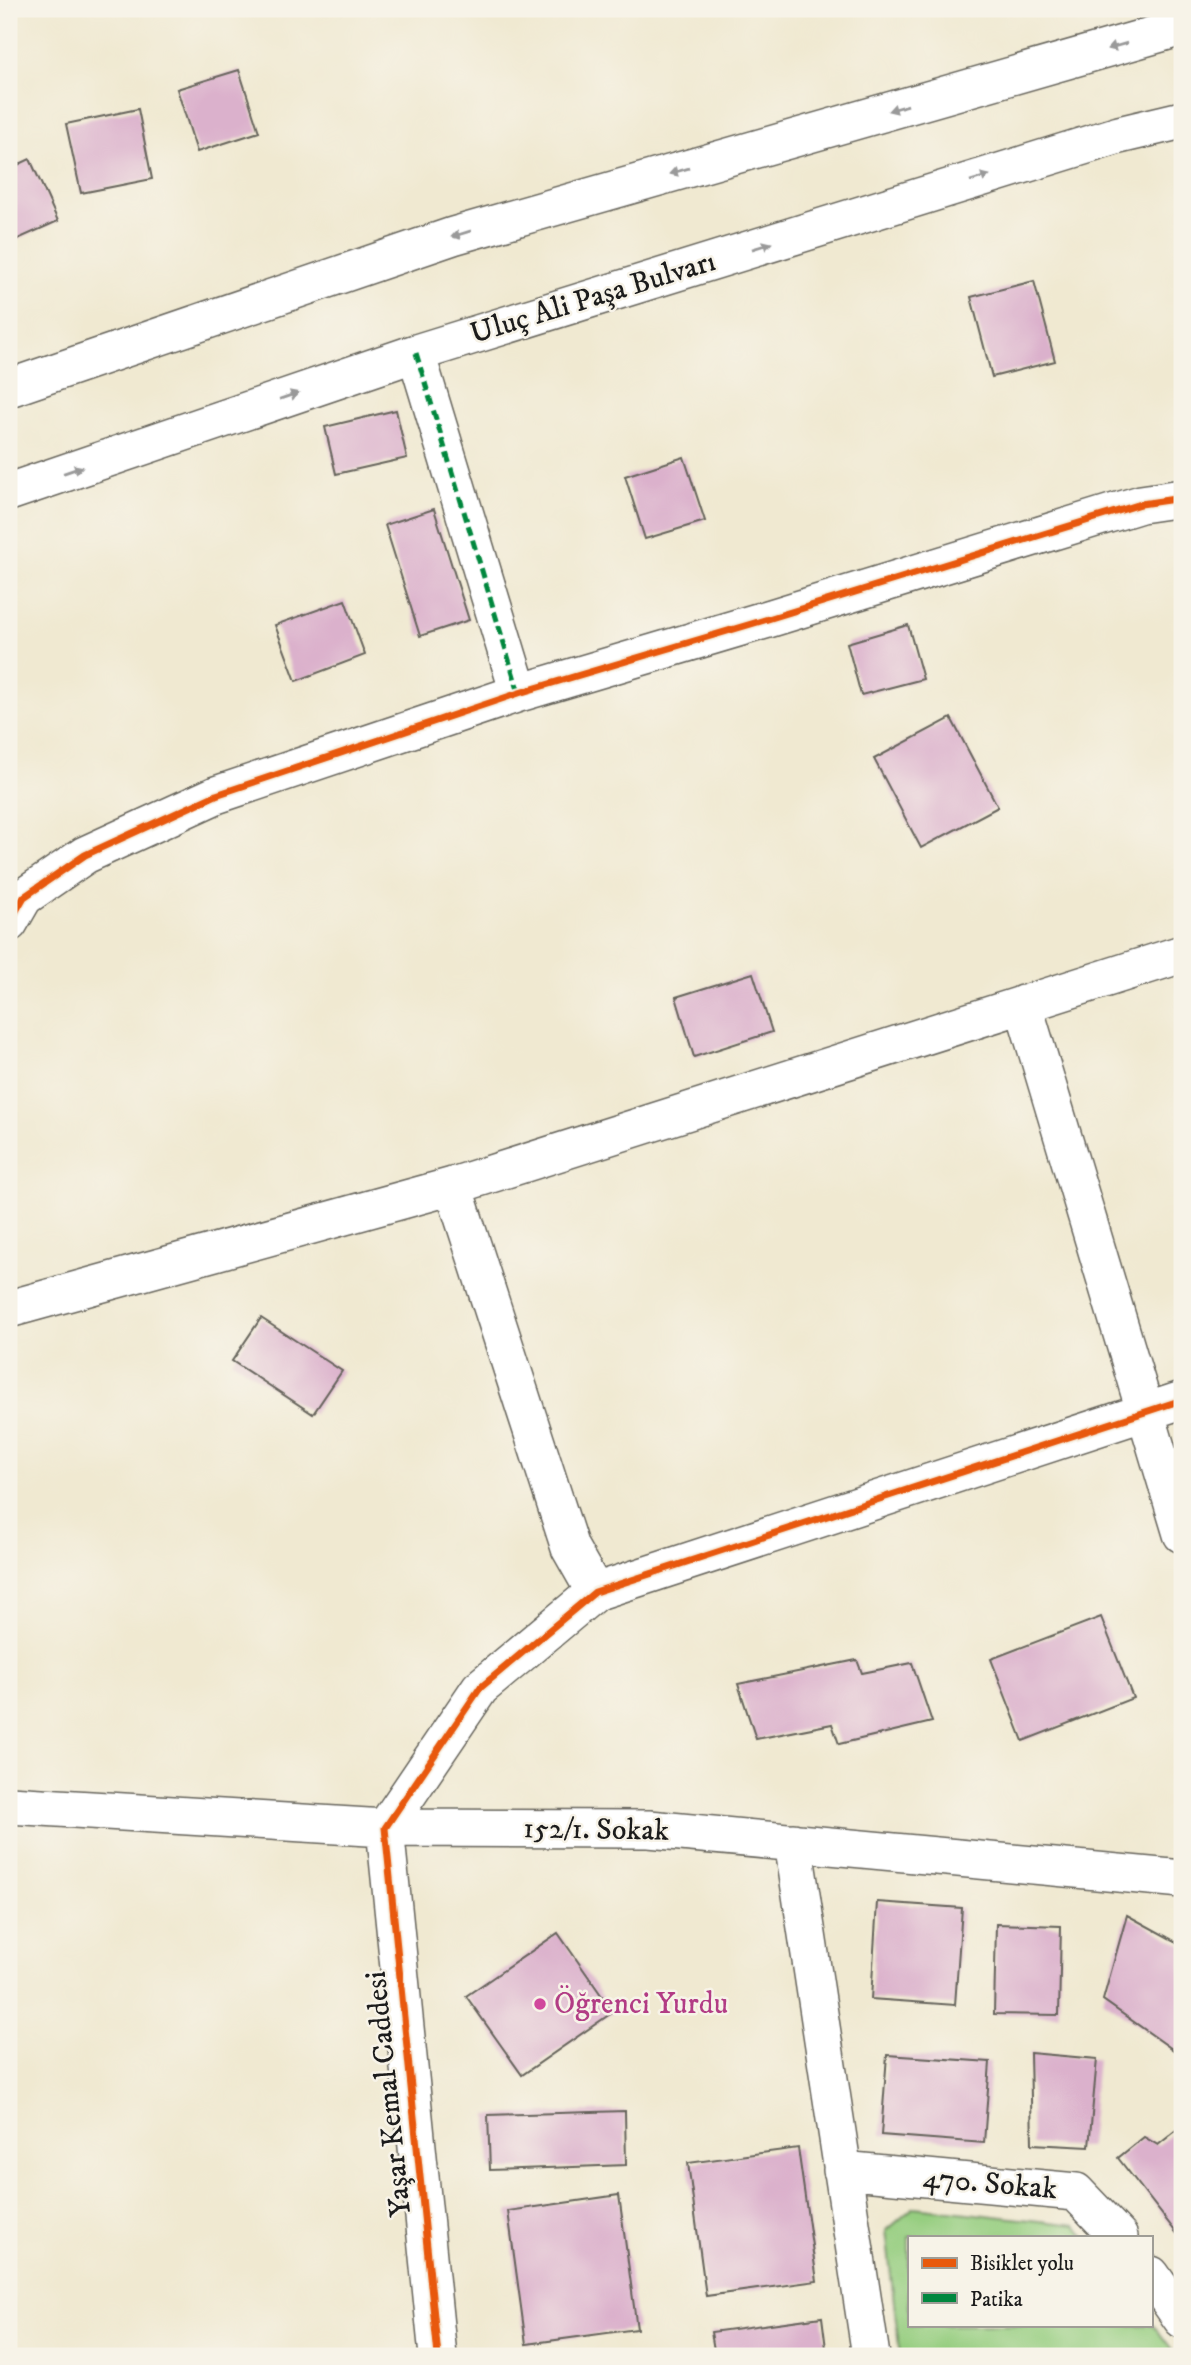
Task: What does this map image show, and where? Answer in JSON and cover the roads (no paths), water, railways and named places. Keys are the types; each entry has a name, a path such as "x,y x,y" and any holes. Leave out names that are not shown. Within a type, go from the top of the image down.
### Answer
{"street":[{"path":"9,388 453,236 1182,27"},
{"name":"Uluç Ali Paşa Bulvarı","path":"9,492 416,353 1119,135 1182,120"},
{"path":"416,353 519,693"},
{"path":"9,923 24,897 85,855 216,795 519,693 768,620 1140,504 1182,498"},
{"path":"9,1309 453,1185 1182,954"},
{"path":"1023,1004 1182,1535"},
{"path":"453,1185 570,1548 595,1592"},
{"path":"9,1299 9,1315"},
{"path":"385,1828 480,1688 595,1592 1182,1400"},
{"name":"152/1. Sokak","path":"9,1805 385,1828 649,1829 1182,1879"},
{"name":"Yaşar Kemal Caddesi","path":"385,1828 438,2356"},
{"path":"793,1842 871,2356"},
{"name":"470. Sokak","path":"842,2170 1076,2192 1118,2236"},
{"path":"1152,2276 1182,2319"}],"place":[{"name":"Öğrenci Yurdu","path":"540,2004"}]}
